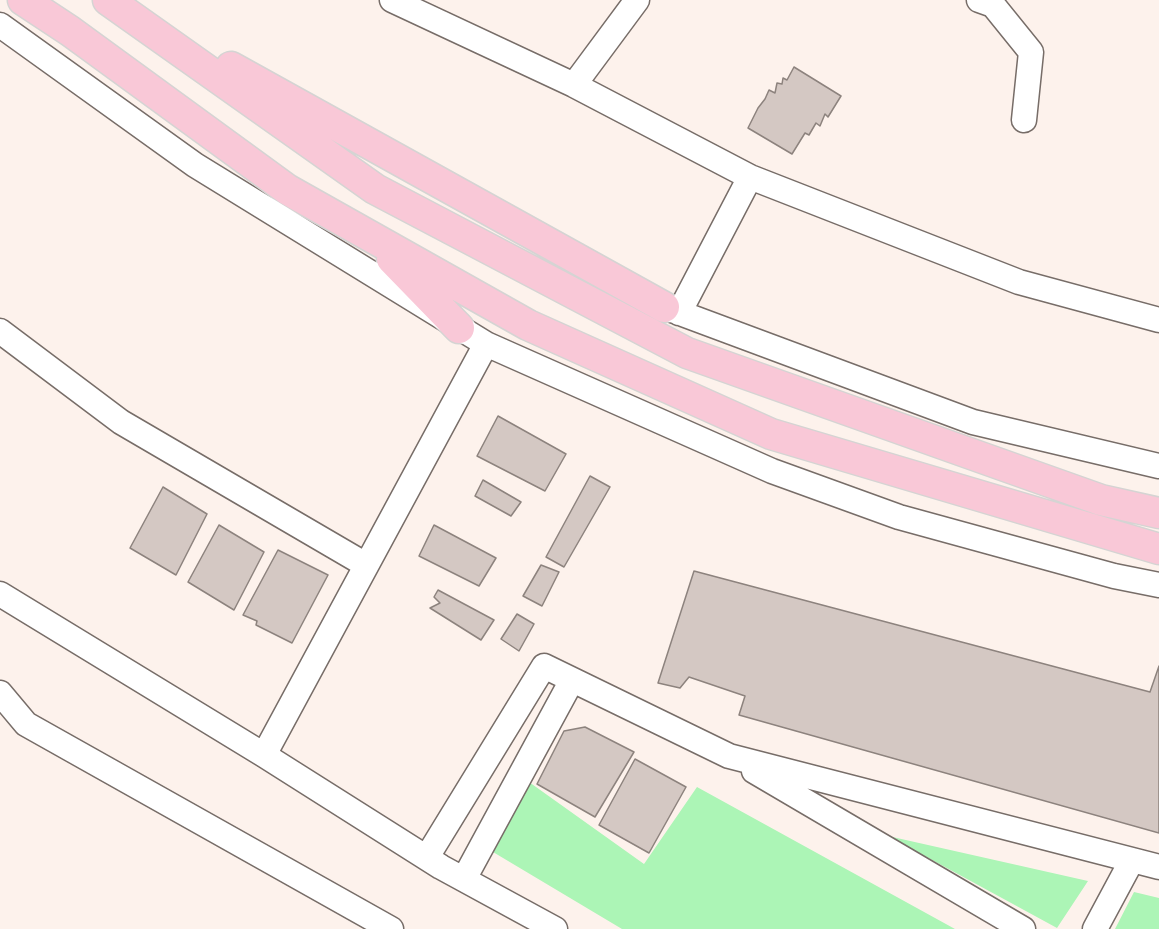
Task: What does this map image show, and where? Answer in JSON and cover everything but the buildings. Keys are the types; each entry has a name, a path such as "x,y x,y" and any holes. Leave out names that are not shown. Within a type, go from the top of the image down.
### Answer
{"main road":[{"path":"23,0 70,31 288,190 528,325 771,434 1159,549"},
{"path":"109,0 671,310"},
{"path":"109,0 375,189 687,353 1101,500 1159,513"},
{"path":"369,235 459,328"}],"street":[{"path":"392,0 574,85 750,177 1019,282 1159,320"},
{"path":"574,85 637,0"},
{"path":"979,0 993,5 1031,52 1024,120"},
{"path":"0,25 195,165 486,344 772,471 899,517 1114,576 1159,585"},
{"path":"750,177 671,310 973,422 1159,466"},
{"path":"0,331 122,422 366,565"},
{"path":"264,755 486,344"},
{"path":"0,594 264,755 441,867 555,929"},
{"path":"427,857 544,666 729,756 1023,929"},
{"path":"464,879 572,680"},
{"path":"0,693 26,724 391,929"},
{"path":"729,756 1159,867"},
{"path":"1095,929 1132,860"}],"green space":[{"path":"529,782 644,864 697,787 955,929 622,929 493,852"},
{"path":"888,836 1088,881 1057,928"},
{"path":"1134,892 1159,898 1159,929 1115,929"}]}
